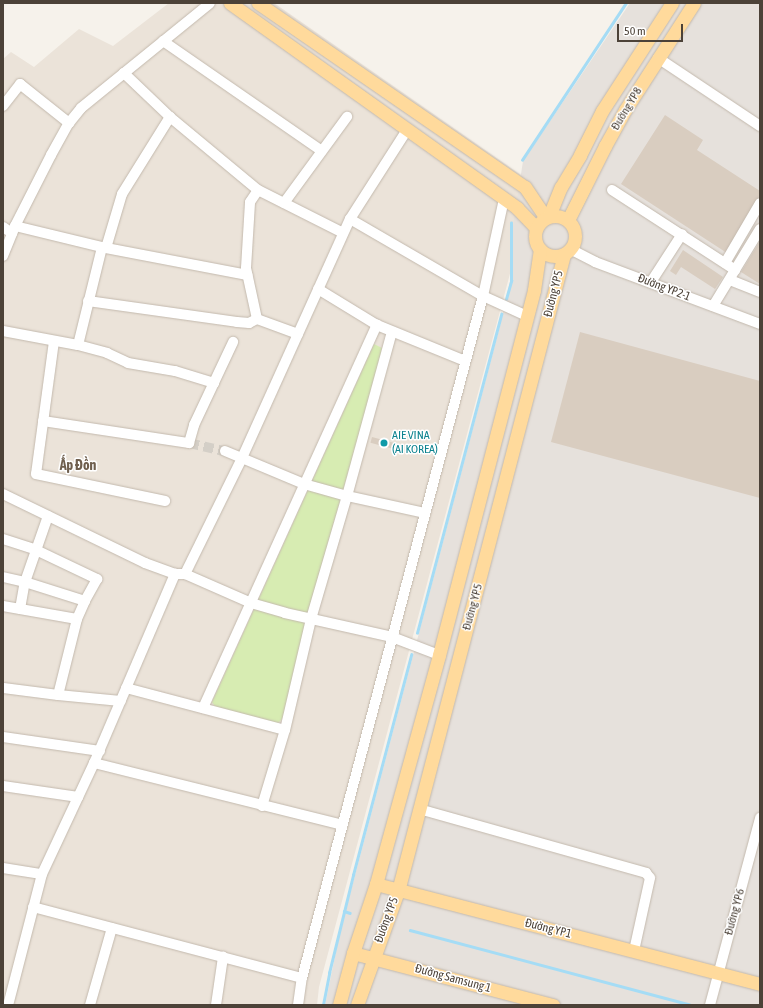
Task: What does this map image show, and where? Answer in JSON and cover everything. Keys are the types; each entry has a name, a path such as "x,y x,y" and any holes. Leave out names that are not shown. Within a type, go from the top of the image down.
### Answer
{"main road":[{"path":"230,3 522,212 536,228"},
{"path":"258,3 525,187 547,217"},
{"name":"Đường YP8","path":"547,217 560,187 610,98 672,3"},
{"name":"Đường YP8","path":"568,220 605,146 658,58 694,3"},
{"path":"560,216 568,220 575,234 575,241 567,252 559,256 549,255 540,249 535,238 536,228 547,217 560,216"},
{"name":"Đường YP5","path":"339,1005 353,953 376,884 439,655 527,316 537,275 540,249"},
{"name":"Đường YP5","path":"357,1005 398,891 567,252"},
{"path":"439,655 459,661"},
{"name":"Đường YP1","path":"376,884 398,891 760,984"},
{"name":"Đường Samsung 1","path":"353,953 553,1005"}],"street":[{"path":"3,256 10,229 69,124 82,108 210,3"},
{"path":"163,41 322,151"},
{"path":"658,58 760,126"},
{"path":"124,73 170,117 258,190 343,233"},
{"path":"3,106 20,84 69,124"},
{"path":"284,203 347,116"},
{"path":"78,345 88,301 122,194 170,117"},
{"path":"8,1005 42,874 100,751 126,688 180,574 242,458 350,219 407,130"},
{"path":"257,319 246,268 250,202 258,190"},
{"path":"612,190 682,234 735,270"},
{"path":"298,1005 302,978 483,296 504,199"},
{"path":"725,263 760,203"},
{"path":"350,219 483,296 527,316"},
{"path":"10,229 247,275"},
{"path":"713,306 760,229"},
{"path":"651,282 682,234"},
{"name":"Đường YP2-1","path":"567,252 651,282 760,324"},
{"path":"730,280 760,292"},
{"path":"318,289 377,325 465,361"},
{"path":"88,301 238,322 249,323 257,319 298,334"},
{"path":"203,708 377,325"},
{"path":"3,331 78,345 107,353 128,363 175,371 214,382"},
{"path":"262,806 284,730 311,619 347,496 392,332"},
{"path":"54,341 36,474 165,501"},
{"path":"43,421 189,443 194,425 233,342"},
{"path":"225,451 304,484 347,496 425,513"},
{"path":"3,494 145,563 180,574 251,603 311,619 392,637 439,655"},
{"path":"20,609 25,582 48,516"},
{"path":"3,539 36,550 97,579 77,619 58,695"},
{"path":"3,577 25,582 85,601"},
{"path":"3,606 77,619"},
{"path":"3,688 121,701"},
{"path":"126,688 284,730"},
{"path":"3,737 100,751"},
{"path":"94,763 342,826"},
{"path":"3,786 78,797"},
{"path":"420,809 646,873 650,878 634,952"},
{"name":"Đường YP6","path":"710,1005 760,818"},
{"path":"3,868 42,874"},
{"path":"33,907 302,978"},
{"path":"90,1005 112,928"},
{"path":"216,1005 223,958"}],"shaded area":[{"path":"169,3 274,3 534,184 319,987 317,1005 3,1005 3,59 11,52 34,67 79,29 113,46"},
{"path":"630,3 760,3 760,1005 325,1005 340,932 500,326 510,281 512,233 523,161"}],"green space":[{"path":"374,344 382,348 379,364 315,589 283,718 277,724 216,708 212,702"}],"building":[{"path":"665,115 703,140 697,150 760,191 760,209 730,255 621,184"},
{"path":"760,241 760,284 741,272"},
{"path":"683,250 723,277 715,289 681,267 676,275 670,271"},
{"path":"580,332 760,381 760,498 551,442"},
{"name":"AIE VINA (AI KOREA)","path":"372,437 398,444 397,450 370,443"}],"waterway":[{"path":"522,160 626,3"},
{"path":"506,299 511,281 511,223"},
{"path":"417,633 501,314"},
{"path":"323,1005 329,973 353,875 411,655"},
{"path":"344,911 350,913"},
{"path":"410,930 689,1004"}],"tunnel":[{"path":"189,443 225,451"}],"place":[{"name":"AIE VINA (AI KOREA)","path":"384,443"}],"district":[{"name":"Ấp Đồn","path":"78,465"}]}
